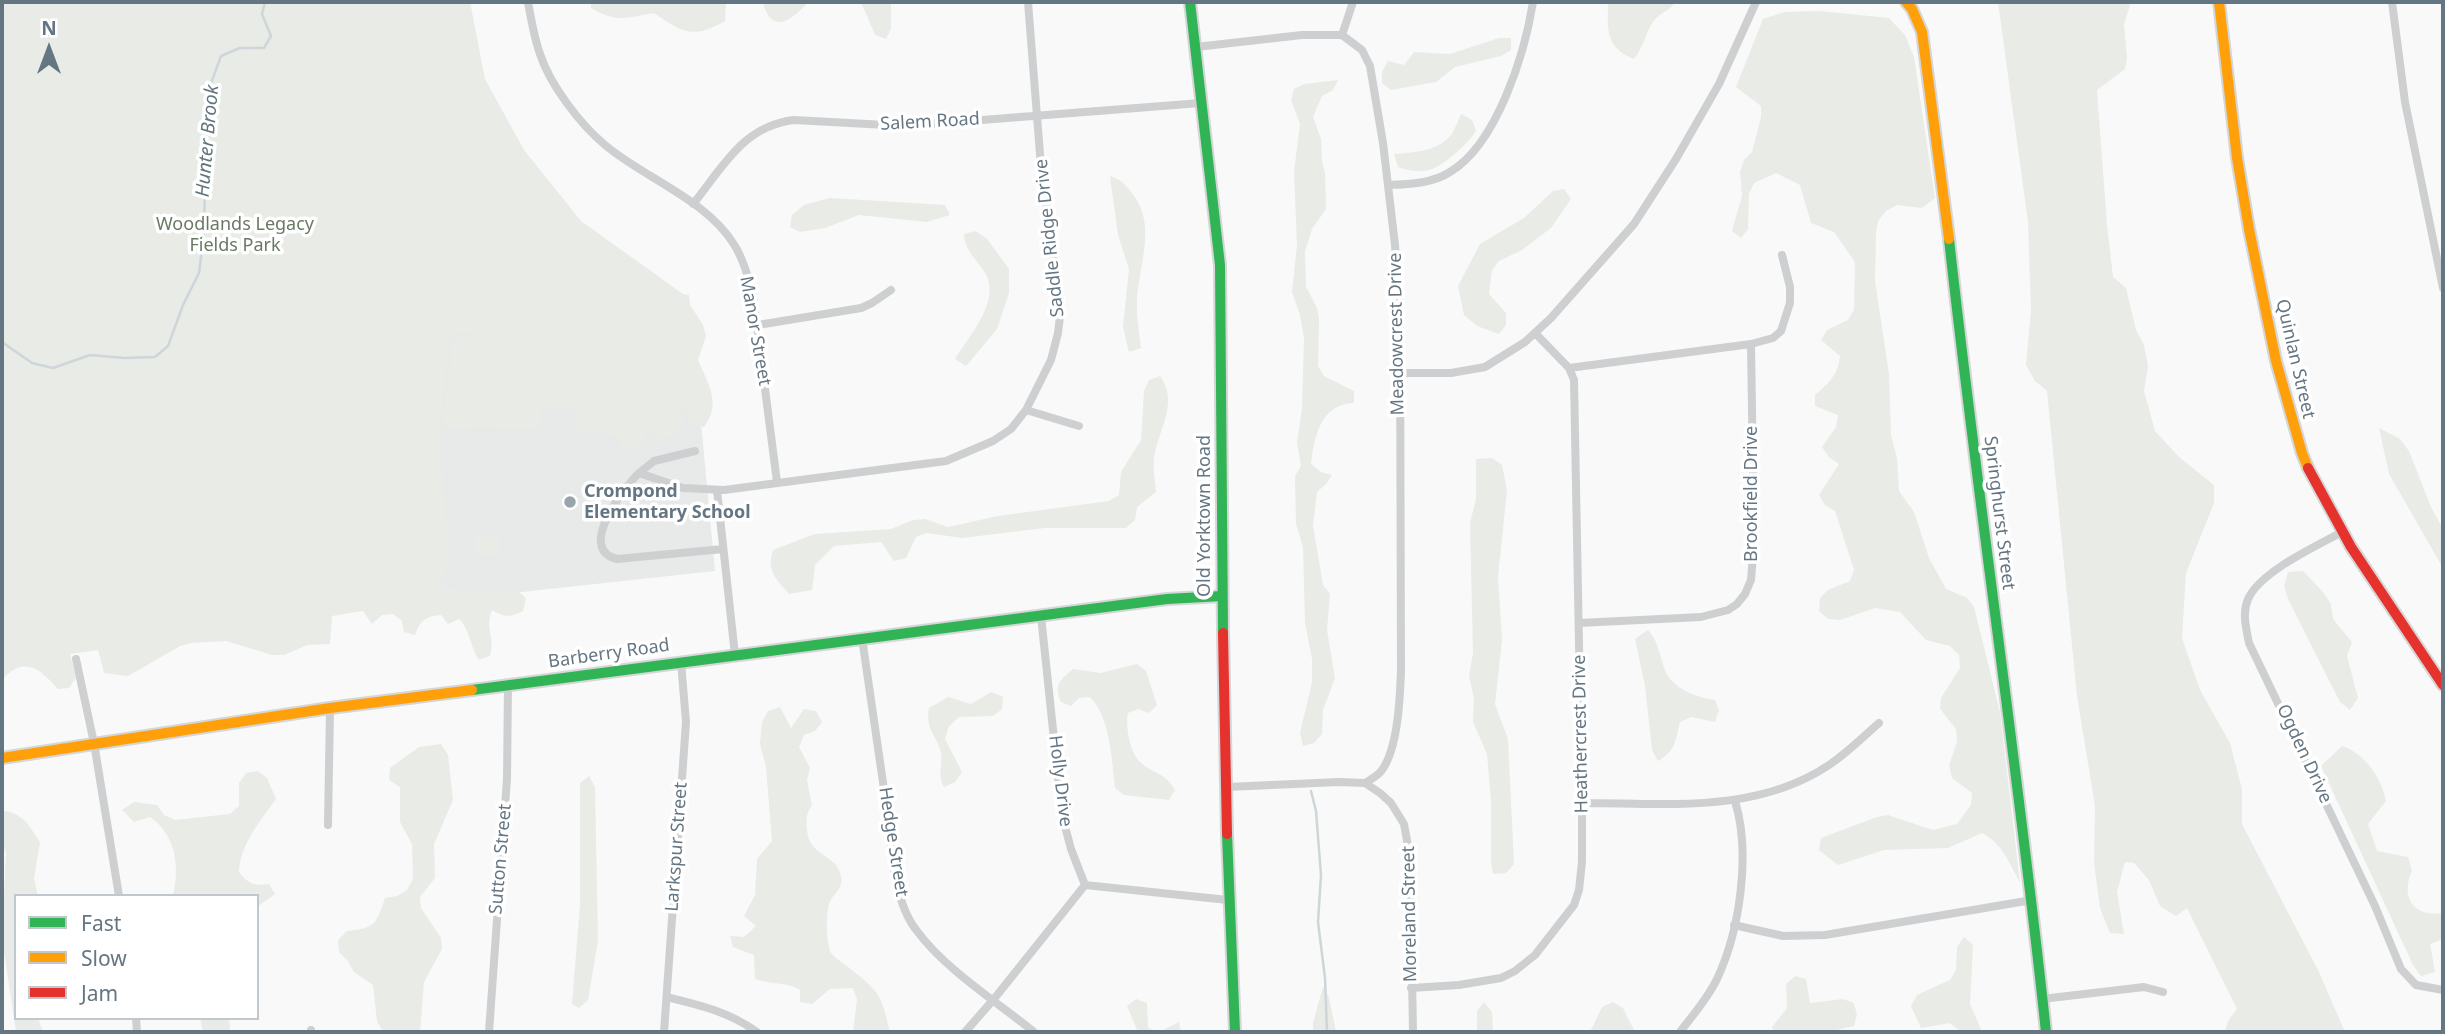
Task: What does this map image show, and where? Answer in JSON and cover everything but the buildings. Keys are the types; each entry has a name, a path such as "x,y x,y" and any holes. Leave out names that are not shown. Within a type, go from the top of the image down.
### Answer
{"street":[{"name":"Manor Street","path":"528,2 540,56 551,79 581,121 603,144 635,168 694,204 723,230 735,246 748,277 758,325 778,482"},
{"name":"Saddle Ridge Drive","path":"778,482 946,461 993,441 1011,429 1026,410 1051,360 1061,308 1041,167 1028,2"},
{"name":"Old Yorktown Road","path":"1190,2 1220,265 1227,900 1236,1032"},
{"path":"1196,47 1302,35 1342,35 1353,2"},
{"path":"1388,186 1423,183 1440,177 1452,171 1478,145 1497,114 1520,62 1533,2"},
{"path":"1400,373 1451,373 1485,367 1514,350 1535,333 1634,224 1676,159 1719,84 1756,2"},
{"name":"Springhurst Street","path":"1906,2 1922,32 1940,161 1968,411 2032,900 2046,1032"},
{"name":"Quinlan Street","path":"2219,2 2237,158 2249,229 2276,361 2301,453 2342,532 2443,685"},
{"path":"2392,2 2405,102 2443,288"},
{"name":"Meadowcrest Drive","path":"1342,35 1363,50 1370,66 1388,186 1400,313 1400,705 1396,729 1383,769 1365,783"},
{"name":"Salem Road","path":"694,204 743,141 779,122 794,120 904,126 1201,103"},
{"path":"1535,333 1569,368 1751,344 1773,338 1781,331 1786,320 1790,287 1782,255"},
{"path":"758,325 862,308 891,290"},
{"name":"Brookfield Drive","path":"1579,623 1701,617 1728,610 1745,594 1751,580 1754,543 1751,344"},
{"name":"Heathercrest Drive","path":"1412,988 1487,982 1516,971 1535,955 1574,905 1579,890 1582,803 1579,623 1574,380 1569,368"},
{"path":"1026,410 1079,426"},
{"path":"695,451 654,461 639,473 618,497 603,529 603,549 606,554 618,559 723,549"},
{"path":"639,473 683,488 717,490 778,482"},
{"path":"717,490 735,655"},
{"name":"Ogden Drive","path":"2342,532 2264,576 2247,600 2247,635 2375,906 2401,969 2416,985 2443,990"},
{"name":"Barberry Road","path":"2,758 330,708 1167,599 1223,596"},
{"name":"Holly Drive","path":"1041,616 1062,816 1085,885"},
{"name":"Hedge Street","path":"862,638 901,901 916,931 943,959 1034,1032"},
{"path":"76,659 94,743 119,894"},
{"name":"Larkspur Street","path":"664,1032 686,722 681,662"},
{"name":"Sutton Street","path":"489,1032 507,779 508,685"},
{"path":"328,825 330,708"},
{"path":"1582,803 1735,801 1777,790 1830,765 1879,723"},
{"path":"1227,787 1365,783"},
{"name":"Moreland Street","path":"1365,783 1391,803 1404,824 1408,837 1413,1032"},
{"path":"1680,1032 1717,980 1734,925 1743,859 1742,828 1735,801"},
{"path":"965,1032 1085,885 1227,900"},
{"path":"1734,925 1783,936 1825,935 2032,900"},
{"path":"2042,999 2144,987 2163,992"},
{"path":"667,997 714,1008 757,1032"}],"shaded area":[{"name":"Crompond Elementary School","path":"674,293 689,295 715,571 430,602 432,433 448,331"}],"green space":[{"name":"Woodlands Legacy Fields Park","path":"2,2 470,2 485,79 524,150 581,221 683,294 703,325 706,336 698,360 713,402 704,427 693,424 679,405 679,409 674,410 682,415 683,421 675,435 658,439 648,429 643,442 626,453 613,435 575,431 575,409 541,409 540,429 442,428 453,339 502,328 450,335 439,435 449,544 447,567 442,578 443,589 517,590 526,598 523,611 514,615 504,615 492,610 489,622 492,643 490,656 479,660 459,619 448,624 441,615 428,618 421,623 415,635 404,632 402,621 393,614 382,615 372,624 363,611 332,616 330,644 307,645 284,655 272,655 226,641 191,643 180,646 128,676 104,673 98,650 70,654 76,678 69,688 58,689 38,671 25,667 10,672 2,680"},
{"path":"591,2 726,2 725,21 695,32 680,29 654,13 621,18 607,16 591,8"},
{"path":"763,2 808,2 789,19 777,22 771,19"},
{"path":"861,2 891,2 891,29 886,39 875,35"},
{"path":"1608,2 1675,2 1653,22 1634,59 1617,49 1613,43 1608,29"},
{"path":"1998,2 2131,2 2124,24 2127,59 2125,69 2097,90 2113,277 2126,288 2136,330 2144,345 2148,366 2144,391 2155,431 2179,457 2214,485 2214,503 2186,573 2182,638 2200,690 2230,743 2242,789 2242,824 2319,972 2345,1032 2225,1032 2228,1021 2237,1009 2187,908 2176,916 2160,906 2149,880 2134,863 2125,862 2117,892 2124,934 2110,933 2100,908 2094,863 2095,806 2077,696 2047,391 2035,381 2026,365 2031,310 2028,222"},
{"path":"1819,11 1889,18 1905,35 1914,57 1935,198 1922,208 1897,205 1886,211 1878,221 1875,281 1889,374 1891,435 1897,458 1899,491 1914,512 1929,558 1946,589 1967,598 1974,607 2000,712 2020,883 2000,848 1982,833 1948,848 1884,850 1838,865 1819,850 1821,838 1877,817 1888,815 1933,830 1957,824 1971,805 1972,793 1952,778 1949,765 1957,742 1956,729 1940,709 1941,698 1960,668 1959,655 1950,646 1926,640 1900,612 1875,608 1840,620 1828,619 1819,611 1820,598 1828,590 1850,581 1854,570 1835,511 1825,505 1819,495 1839,464 1829,457 1822,447 1836,427 1838,415 1815,406 1815,395 1829,382 1837,368 1840,356 1821,340 1827,330 1848,320 1854,310 1855,262 1834,232 1811,223 1800,185 1776,173 1754,183 1749,194 1748,229 1741,238 1732,231 1742,196 1740,172 1744,160 1752,152 1761,117 1761,106 1736,87 1763,19 1785,12"},
{"path":"1499,38 1511,38 1511,50 1501,56 1455,67 1436,82 1391,90 1382,83 1382,72 1388,61 1404,65 1414,52 1450,54"},
{"path":"1338,80 1333,90 1322,96 1313,117 1321,139 1326,209 1312,229 1305,252 1306,287 1317,308 1319,319 1318,366 1324,376 1354,391 1354,403 1334,409 1327,415 1317,433 1312,453 1311,464 1321,472 1332,475 1317,492 1313,526 1323,585 1330,594 1327,630 1335,678 1323,710 1322,734 1314,743 1303,746 1300,733 1312,682 1312,659 1305,623 1303,547 1296,524 1295,476 1301,466 1297,443 1302,408 1304,338 1292,292 1297,245 1294,172 1300,124 1291,100 1294,89 1304,84"},
{"path":"1461,114 1472,120 1476,131 1456,153 1428,170 1415,171 1398,167 1394,154 1417,152 1440,145 1451,135"},
{"path":"1110,176 1124,184 1139,204 1145,229 1137,298 1141,348 1129,352 1123,327 1129,269 1118,235"},
{"path":"1564,189 1571,199 1551,228 1522,250 1499,261 1492,270 1489,294 1506,313 1506,325 1499,334 1477,326 1464,315 1458,286 1480,244 1524,218 1553,191"},
{"path":"830,198 945,205 950,215 927,222 859,215 825,228 800,232 790,227 792,215 804,205"},
{"path":"976,231 987,239 1009,269 1009,293 997,329 966,366 955,359 982,317 989,293 989,282 965,240 964,234"},
{"path":"1160,376 1168,395 1168,404 1154,457 1156,492 1137,507 1135,520 1126,528 1045,528 962,538 927,533 916,537 906,558 894,561 881,542 834,546 815,565 812,590 789,594 776,579 771,564 773,550 815,534 891,529 913,520 925,519 948,527 998,516 1109,501 1119,495 1121,472 1141,440 1144,391 1149,380"},
{"path":"2379,428 2400,439 2409,451 2431,507 2443,529 2443,568 2389,474"},
{"path":"1492,458 1502,465 1507,490 1498,577 1502,640 1495,704 1508,739 1514,864 1506,873 1493,874 1487,754 1473,722 1474,699 1469,676 1473,653 1470,523 1476,499 1476,459"},
{"path":"476,534 498,534 498,555 476,556"},
{"path":"2303,571 2323,592 2331,604 2333,619 2352,642 2347,656 2358,698 2350,710 2340,702 2288,599 2284,586 2288,572"},
{"path":"1648,630 1673,682 1693,694 1715,700 1719,710 1715,722 1691,717 1680,722 1672,749 1658,761 1652,750 1645,686 1635,639"},
{"path":"1137,664 1146,671 1157,705 1149,713 1138,709 1128,713 1129,739 1136,758 1163,776 1175,790 1169,800 1124,795 1115,788 1109,740 1097,705 1090,697 1079,698 1071,706 1061,702 1059,696 1059,684 1073,669 1100,673"},
{"path":"991,692 1003,697 1002,709 993,716 959,717 949,726 945,739 962,772 955,782 944,787 941,778 941,753 930,727 929,708 948,697 971,704"},
{"path":"780,707 791,728 804,709 816,711 822,722 815,731 804,735 799,747 810,768 807,780 812,805 807,820 809,839 817,850 834,863 842,880 828,908 829,949 879,996 890,1032 853,1032 857,999 853,988 830,989 812,1004 800,1002 800,990 795,987 755,979 754,955 733,947 730,936 744,937 756,926 744,916 755,895 757,859 772,841 766,767 760,744 762,722 768,711"},
{"path":"441,744 448,755 453,800 434,844 435,878 420,897 421,908 441,938 442,949 424,982 420,1032 383,1032 377,1021 373,985 354,972 339,952 338,940 347,931 373,924 385,898 397,896 407,890 413,879 412,844 400,822 400,787 389,780 390,768 419,747"},
{"path":"2342,746 2365,760 2384,792 2386,801 2368,824 2377,851 2408,857 2412,871 2408,889 2412,904 2424,912 2443,913 2443,939 2430,944 2435,972 2421,976 2413,965 2321,766"},
{"path":"258,771 267,778 276,799 247,843 239,872 252,883 269,884 275,894 259,906 259,894 173,894 176,863 166,833 150,817 134,822 122,810 134,802 157,805 164,815 175,820 230,814 239,806 239,783 246,773"},
{"path":"589,776 595,787 598,940 588,1000 579,1008 572,1004 580,905 580,783"},
{"path":"2,812 22,818 40,842 34,878 38,894 14,894 14,1019 2,938 6,853 2,843"},
{"path":"1964,937 1973,945 1970,1004 1982,1032 1961,1032 1950,1023 1921,1028 1911,1006 1917,995 1950,980 1956,970 1957,947"},
{"path":"1795,976 1806,979 1810,1003 1843,999 1854,1003 1857,1015 1854,1026 1828,1032 1774,1032 1772,1027 1787,1008 1786,984"},
{"path":"1323,987 1329,997 1336,1032 1313,1032"},
{"path":"1136,999 1147,1003 1148,1028 1159,1032 1138,1032 1127,1006"},
{"path":"1484,1002 1492,1012 1493,1032 1477,1032 1477,1011"},
{"path":"1613,1002 1623,1008 1635,1032 1588,1032 1602,1007"},
{"path":"14,1020 39,1020 43,1032 16,1032"},
{"path":"200,1020 229,1020 230,1032 203,1032"},
{"path":"1179,1022 1181,1032 1159,1032"}],"waterway":[{"name":"Hunter Brook","path":"2,342 32,363 53,368 90,355 155,357 168,346 183,305 199,273 204,234 206,128 210,86 221,56 240,48 264,48 271,36 262,14 265,2"},
{"path":"1311,791 1316,811 1321,875 1318,922 1325,978 1327,1032"}],"traffic: fast":[{"path":"1190,2 1220,265 1223,633"},
{"path":"1949,239 2046,1032"},
{"path":"472,690 1167,599 1222,596"},
{"path":"1227,834 1235,1032"}],"traffic: slow":[{"path":"1906,2 1922,32 1949,239"},
{"path":"2219,2 2237,158 2249,229 2276,361 2308,468"},
{"path":"2,758 330,708 472,690"}],"traffic: jam":[{"path":"2308,468 2351,547 2443,685"},
{"path":"1223,633 1227,834"}],"place":[{"name":"Crompond Elementary School","path":"570,502"}]}
